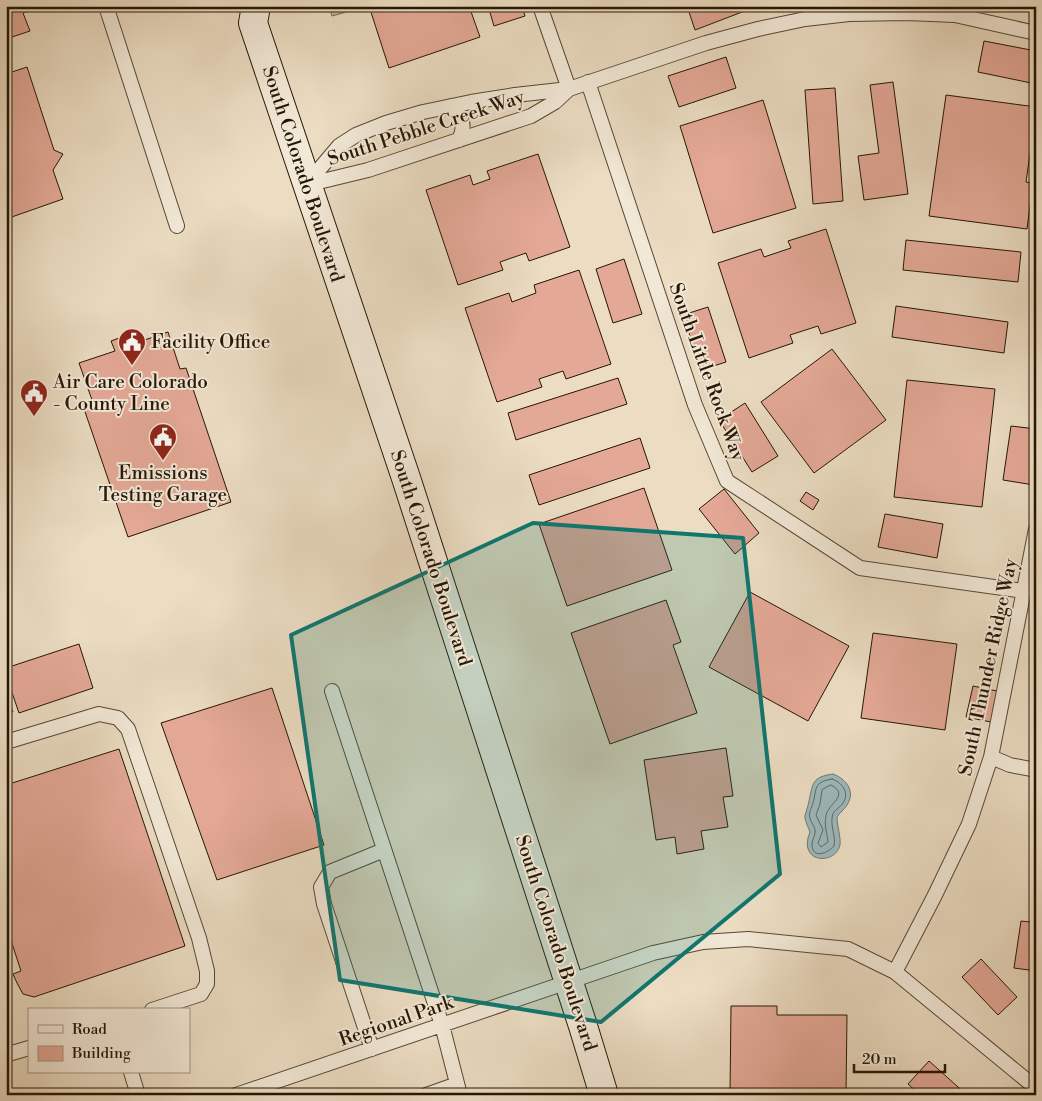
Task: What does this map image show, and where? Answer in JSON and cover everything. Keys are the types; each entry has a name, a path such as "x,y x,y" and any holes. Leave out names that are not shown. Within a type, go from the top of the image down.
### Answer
{"main road":[{"name":"South Colorado Boulevard","path":"248,12 406,478 604,1095"}],"lane":[{"path":"106,6 177,226"},
{"path":"540,6 569,89"},
{"name":"South Pebble Creek Way","path":"306,185 338,146 347,140 386,123 451,106 496,97 569,89 706,43 758,28 805,19 849,14 907,13 955,16 1036,33"},
{"name":"South Little Rock Way","path":"588,82 695,405 727,481 860,568 1023,591"},
{"name":"South Pebble Creek Way","path":"306,185 368,170 531,116 555,102 569,89"},
{"path":"451,106 462,118 464,125 459,140"},
{"name":"South Thunder Ridge Way","path":"895,972 969,824 991,757 1036,530"},
{"path":"332,691 442,1025 458,1089 426,1095"},
{"path":"6,742 99,714 118,718 128,729 199,938 208,971 208,984 201,994 158,1008"},
{"path":"991,757 1010,765 1036,770"},
{"path":"372,1049 324,904 321,887 330,872 384,850"},
{"name":"Regional Park","path":"236,1095 653,953 703,942 748,939 848,949 895,972 1036,1088"},
{"path":"6,1051 12,1053 28,1048"},
{"path":"132,1074 138,1095"}],"highlighted area":[{"path":"533,523 743,538 780,874 601,1022 340,980 291,635"}],"green space":[{"path":"329,6 348,6 350,11 332,16"}],"water":[{"path":"833,774 846,782 850,790 850,800 837,817 840,845 837,852 825,858 818,858 808,850 807,842 810,832 805,816 811,790 817,779"}],"building":[{"path":"6,6 44,6 23,13 30,31 6,39"},
{"path":"369,6 469,6 480,37 389,68"},
{"path":"488,6 522,6 525,16 494,26"},
{"path":"687,6 749,6 750,9 695,30"},
{"path":"984,41 1036,51 1036,84 978,72"},
{"path":"726,57 736,88 679,107 668,76"},
{"path":"27,67 54,150 63,154 53,170 63,199 6,219 6,74"},
{"path":"893,82 908,194 864,200 858,156 879,153 870,85"},
{"path":"835,88 843,201 813,204 805,90"},
{"path":"946,95 1036,107 1036,155 1030,154 1026,182 1033,183 1027,229 929,216"},
{"path":"763,100 796,208 713,233 680,126"},
{"path":"538,154 570,247 529,261 526,253 500,262 503,270 458,285 426,190 470,175 473,185 490,179 487,171"},
{"path":"826,229 856,323 821,334 818,326 790,335 793,343 749,358 718,263 761,249 764,257 791,248 788,241"},
{"path":"906,240 1021,252 1018,282 903,270"},
{"path":"624,259 642,314 613,323 596,269"},
{"path":"579,270 611,364 566,379 563,371 539,379 542,387 497,402 465,308 509,293 512,302 536,293 534,285"},
{"path":"896,306 1008,322 1004,353 892,337"},
{"path":"708,307 726,362 701,370 683,315"},
{"path":"168,332 180,369 186,368 231,502 128,537 82,403 92,400 79,363 115,351 111,341 130,334 133,344"},
{"path":"832,349 886,420 814,473 761,402"},
{"path":"618,378 627,404 516,440 508,413"},
{"path":"907,380 995,389 982,507 894,497"},
{"path":"745,403 778,456 752,472 719,420"},
{"path":"1011,426 1036,429 1034,485 1003,480"},
{"path":"640,438 650,468 539,505 529,475"},
{"path":"644,488 672,570 567,606 539,524"},
{"path":"724,489 759,533 735,554 699,509"},
{"path":"806,492 819,500 813,510 800,501"},
{"path":"885,514 943,524 937,558 878,547"},
{"path":"750,592 849,646 808,721 709,667"},
{"path":"666,600 681,642 673,645 697,713 610,744 571,633"},
{"path":"873,633 957,644 945,730 861,718"},
{"path":"79,644 93,688 19,713 6,675 6,668"},
{"path":"973,686 997,691 991,722 966,717"},
{"path":"272,688 324,845 217,880 161,723"},
{"path":"6,692 13,712 6,714"},
{"path":"726,748 733,796 723,797 728,827 701,831 704,849 677,854 675,837 656,840 644,760"},
{"path":"119,749 185,946 34,997 23,994 13,974 21,971 6,925 6,785"},
{"path":"1036,887 1036,971 1014,968 1021,921 1030,922"},
{"path":"981,959 1017,997 998,1015 962,977"},
{"path":"731,1006 777,1006 777,1015 847,1015 846,1095 730,1095"},
{"path":"929,1061 967,1095 920,1095 908,1084"}],"place":[{"name":"Facility Office","path":"132,366"},
{"name":"Air Care Colorado - County Line","path":"34,417"},
{"name":"Emissions Testing Garage","path":"163,461"}]}
